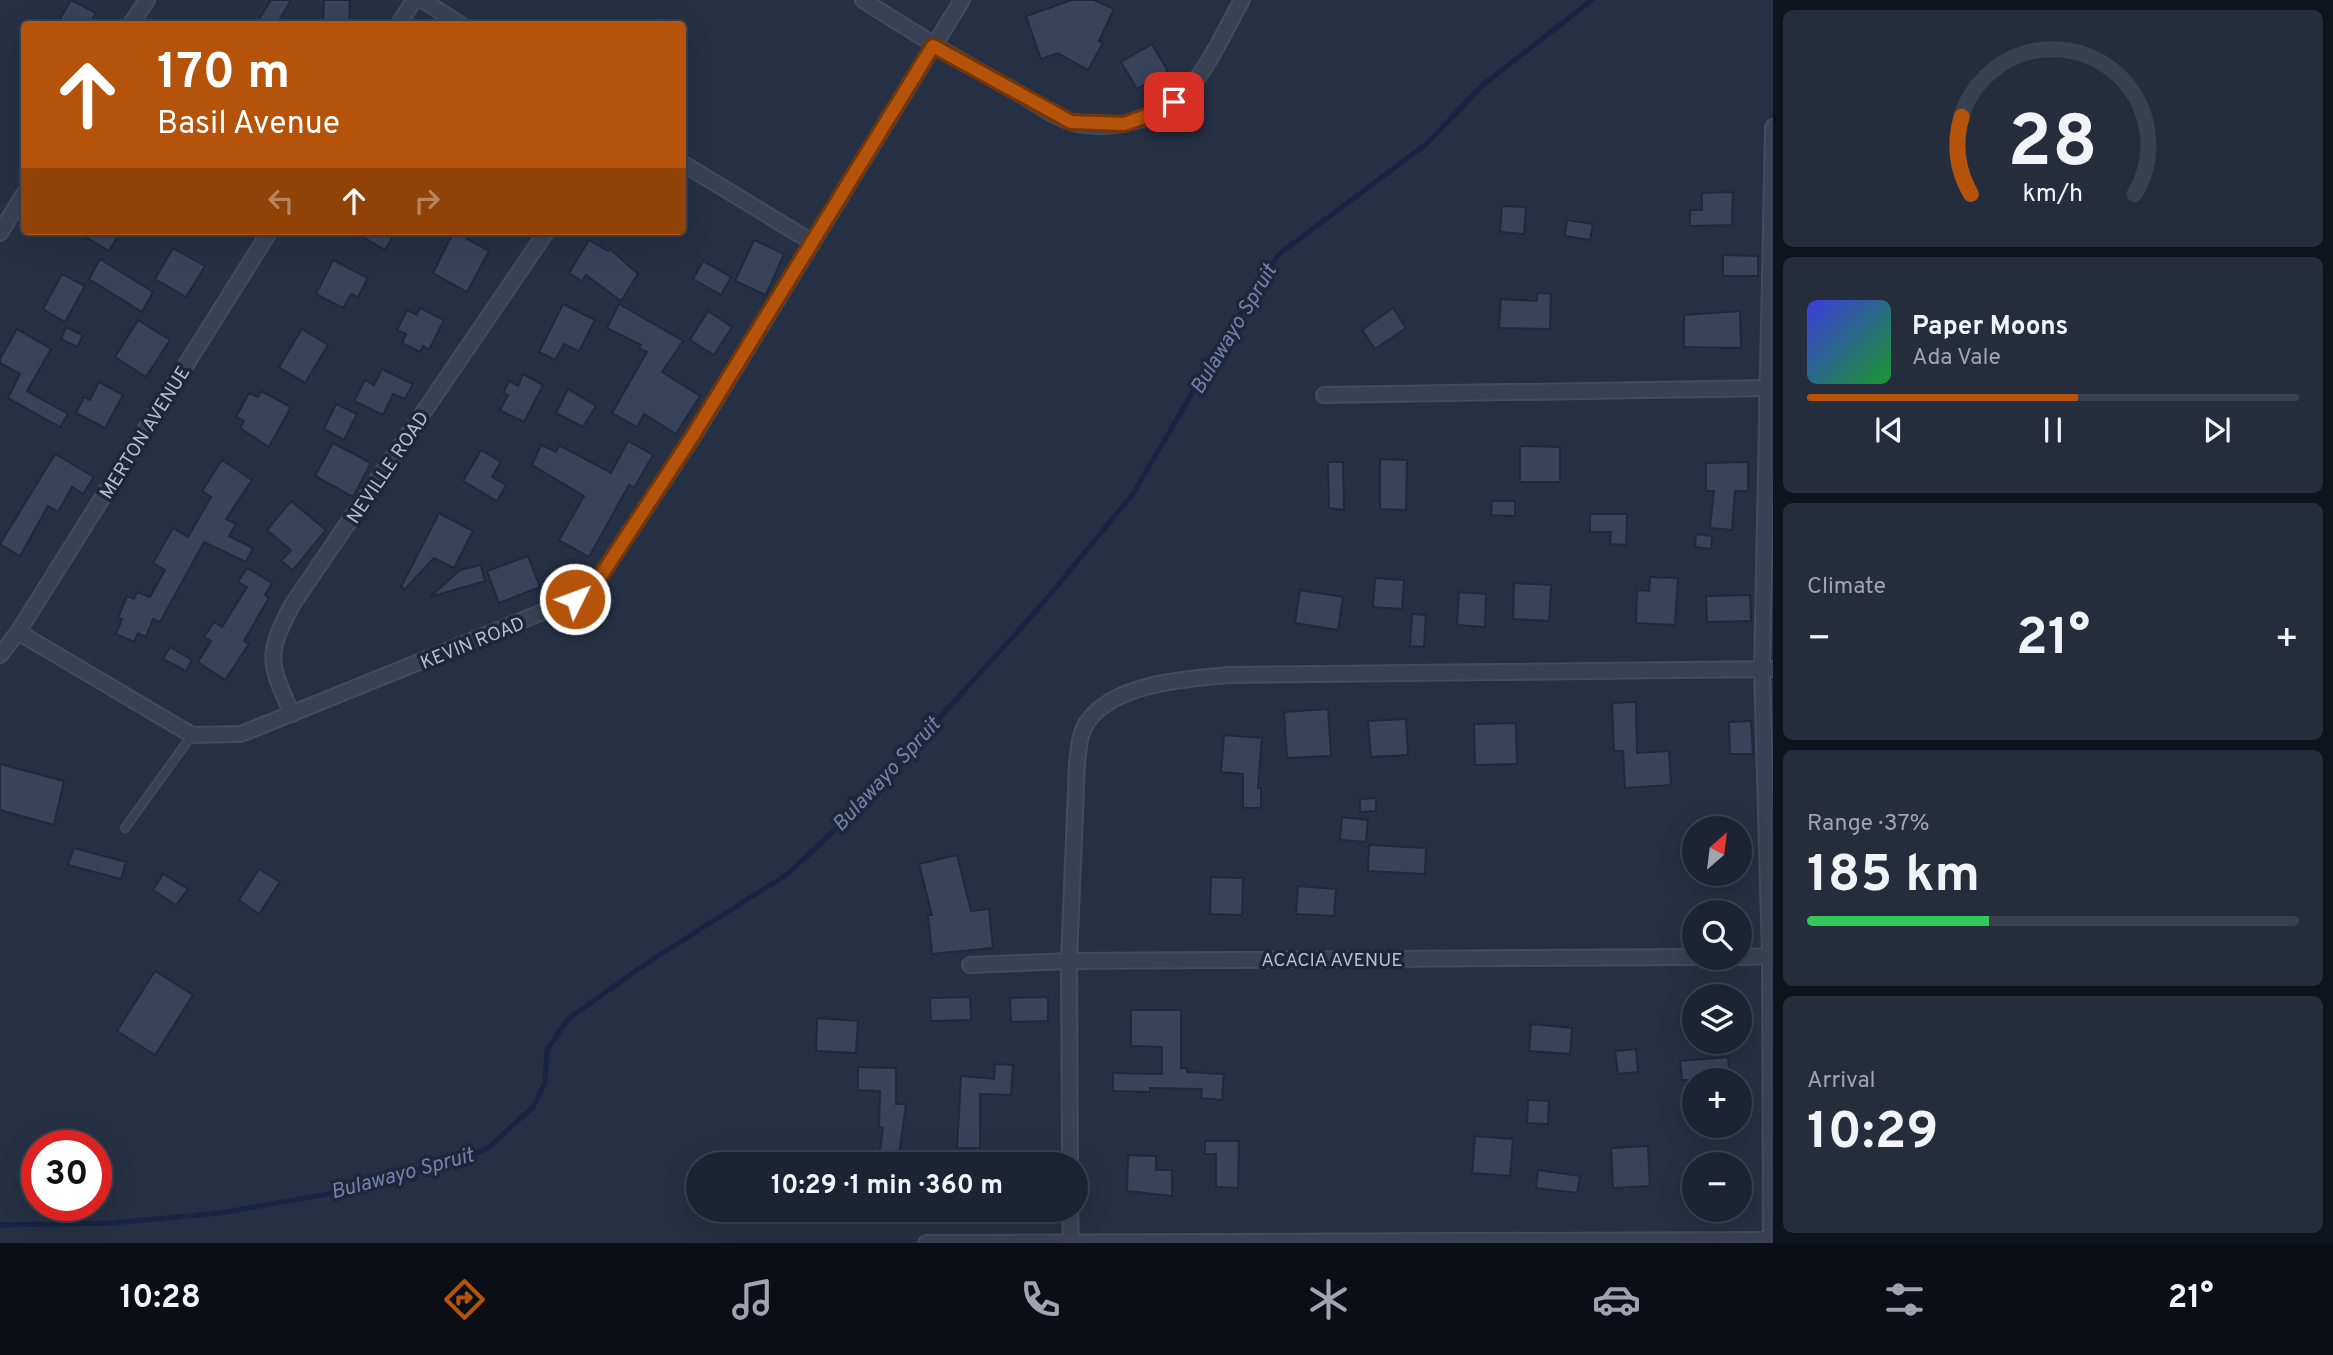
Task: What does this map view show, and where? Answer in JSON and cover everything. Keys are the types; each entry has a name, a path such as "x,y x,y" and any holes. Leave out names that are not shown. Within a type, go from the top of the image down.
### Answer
{"street":[{"path":"133,21 147,0"},
{"path":"401,21 414,0"},
{"path":"422,0 455,21"},
{"path":"863,0 933,46 1071,122 1124,124 1161,111 1189,89 1242,0"},
{"name":"KEVIN ROAD","path":"192,735 241,734 556,609 598,580 692,437 962,0"},
{"path":"926,1243 1772,1241 1767,669 1773,127"},
{"path":"686,165 812,242"},
{"path":"0,233 21,199"},
{"name":"MERTON AVENUE","path":"0,655 18,632 267,235"},
{"name":"NEVILLE ROAD","path":"292,714 273,671 271,655 276,635 292,605 544,235"},
{"path":"1324,395 1770,388"},
{"path":"18,632 192,735"},
{"path":"1070,1152 1069,961 1073,818 1080,737 1087,721 1109,701 1167,681 1229,675 1767,669"},
{"path":"1752,957 1771,956"},
{"name":"ACACIA AVENUE","path":"970,965 1069,961 1682,957"},
{"path":"1070,1222 1070,1242"}],"lane":[{"path":"125,828 192,735"}],"building":[{"path":"71,0 96,13 92,21 59,21"},
{"path":"271,0 291,0 279,21 258,21"},
{"path":"324,0 350,0 349,21 323,21"},
{"path":"1072,0 1094,0 1114,9 1099,41 1103,43 1088,70 1058,53 1041,59 1026,16"},
{"path":"1152,44 1168,71 1137,89 1121,62"},
{"path":"1733,192 1732,225 1690,226 1690,210 1702,210 1702,193"},
{"path":"1502,206 1526,207 1524,234 1500,232"},
{"path":"1567,220 1593,224 1590,240 1565,236"},
{"path":"83,235 119,235 109,251"},
{"path":"360,235 394,235 385,250"},
{"path":"452,235 468,235 466,238 489,251 467,292 433,273"},
{"path":"589,240 608,251 610,249 638,274 621,301 586,275 582,281 569,273"},
{"path":"754,240 784,254 766,295 735,281"},
{"path":"173,248 205,266 186,297 155,279"},
{"path":"1723,255 1758,256 1758,276 1723,276"},
{"path":"100,259 153,292 142,312 89,279"},
{"path":"333,260 368,278 358,297 351,294 343,308 316,294"},
{"path":"703,261 731,277 721,295 693,279"},
{"path":"62,274 85,286 65,322 43,309"},
{"path":"1537,293 1551,294 1550,329 1499,328 1501,299 1537,301"},
{"path":"563,304 595,320 579,351 564,344 555,360 539,352"},
{"path":"619,304 683,341 662,372 700,396 676,434 644,414 637,427 612,413 647,352 639,348 641,345 607,328"},
{"path":"420,308 444,320 429,350 423,346 420,352 402,343 406,334 397,330 407,310 417,315"},
{"path":"1393,308 1406,328 1375,349 1362,330"},
{"path":"708,311 732,327 714,355 690,340"},
{"path":"1740,311 1741,348 1684,347 1684,315"},
{"path":"138,320 170,340 146,377 115,357"},
{"path":"66,327 83,335 77,347 61,339"},
{"path":"17,329 51,349 27,391 68,414 60,427 8,398 20,374 0,363 0,359"},
{"path":"302,329 328,345 305,383 279,367"},
{"path":"382,369 413,384 405,399 393,394 383,415 354,401 365,380 374,385"},
{"path":"523,374 543,385 524,422 500,410 508,395 503,393 509,381 518,386"},
{"path":"99,382 123,395 105,428 76,413 84,397 90,400"},
{"path":"568,389 596,406 583,427 556,413"},
{"path":"261,391 291,407 269,447 240,428 244,421 236,417 249,393 258,397"},
{"path":"336,404 357,414 344,440 324,429"},
{"path":"628,441 653,455 634,488 629,485 589,557 559,540 584,496 532,465 541,445 556,452 559,445 611,473"},
{"path":"333,443 371,463 353,497 315,476"},
{"path":"1520,446 1560,447 1560,482 1520,482"},
{"path":"481,450 501,462 492,477 506,485 497,501 463,481"},
{"path":"55,454 94,477 83,494 72,487 58,512 48,506 20,556 0,544"},
{"path":"1380,459 1407,460 1406,510 1380,509"},
{"path":"222,460 252,480 226,519 236,524 229,536 253,548 246,562 204,542 160,622 153,619 146,637 138,633 134,642 116,634 122,619 118,618 127,596 134,599 137,592 150,597 165,570 153,563 173,528 188,537 211,497 202,491"},
{"path":"1328,462 1343,462 1344,510 1329,508"},
{"path":"1748,462 1748,491 1735,491 1732,530 1710,528 1714,491 1706,491 1706,463"},
{"path":"291,501 326,530 293,570 281,561 291,550 267,530"},
{"path":"1492,501 1515,501 1515,516 1491,515"},
{"path":"439,513 473,531 454,568 434,558 404,590 401,587"},
{"path":"1590,514 1627,514 1626,545 1610,544 1611,532 1590,532"},
{"path":"1696,534 1712,536 1711,549 1695,547"},
{"path":"528,556 540,587 499,603 487,571"},
{"path":"481,565 485,581 430,597 460,570"},
{"path":"247,568 272,583 265,595 269,598 244,641 249,644 225,680 198,662 211,641 204,637 214,622 222,627 247,587 238,582"},
{"path":"1650,577 1678,578 1675,625 1636,623 1637,590 1649,591"},
{"path":"1375,578 1404,580 1402,609 1373,607"},
{"path":"1514,583 1551,585 1549,621 1513,619"},
{"path":"1300,590 1343,597 1338,630 1295,623"},
{"path":"1459,592 1486,594 1485,627 1457,625"},
{"path":"1750,595 1751,621 1707,622 1706,596"},
{"path":"1412,614 1426,615 1424,647 1410,646"},
{"path":"170,647 192,660 186,671 163,659"},
{"path":"1636,702 1637,753 1669,751 1671,785 1625,788 1623,751 1614,751 1612,703"},
{"path":"1328,709 1331,756 1287,758 1284,712"},
{"path":"1406,719 1408,755 1371,757 1368,721"},
{"path":"1751,721 1753,754 1730,754 1729,722"},
{"path":"1516,723 1517,764 1475,765 1474,724"},
{"path":"1224,735 1262,738 1258,788 1261,788 1261,808 1243,808 1243,774 1221,772"},
{"path":"0,764 64,781 54,825 0,810"},
{"path":"1376,798 1376,811 1360,812 1360,799"},
{"path":"1342,817 1368,820 1366,842 1340,840"},
{"path":"1369,845 1426,848 1425,874 1368,871"},
{"path":"74,848 126,862 121,879 68,865"},
{"path":"957,855 971,911 989,909 993,948 932,954 928,915 932,915 919,864"},
{"path":"259,869 280,882 259,914 239,900"},
{"path":"163,874 188,889 176,905 153,890"},
{"path":"1211,877 1243,878 1242,915 1210,914"},
{"path":"1298,886 1336,889 1334,916 1296,914"},
{"path":"155,971 193,995 155,1055 117,1031"},
{"path":"970,997 971,1020 931,1021 930,998"},
{"path":"1048,997 1048,1021 1011,1022 1010,998"},
{"path":"1131,1010 1181,1010 1181,1068 1187,1068 1187,1072 1224,1074 1222,1100 1201,1098 1202,1089 1150,1088 1150,1092 1113,1091 1113,1073 1162,1074 1162,1047 1131,1046"},
{"path":"817,1018 858,1021 856,1053 816,1051"},
{"path":"1531,1024 1572,1028 1570,1054 1529,1051"},
{"path":"1636,1049 1638,1072 1618,1074 1615,1051"},
{"path":"1728,1057 1729,1068 1682,1068 1682,1080 1680,1061"},
{"path":"995,1064 1013,1065 1011,1095 980,1094 980,1148 957,1148 961,1076 994,1079"},
{"path":"858,1067 896,1068 896,1104 906,1104 900,1152 880,1152 883,1128 879,1127 880,1091 858,1090"},
{"path":"1528,1100 1549,1101 1548,1124 1527,1123"},
{"path":"1475,1136 1513,1139 1510,1176 1472,1173"},
{"path":"1205,1141 1239,1141 1238,1188 1216,1187 1216,1154 1205,1154"},
{"path":"1648,1146 1650,1186 1613,1188 1611,1148"},
{"path":"1128,1155 1156,1156 1156,1170 1172,1170 1172,1196 1127,1191"},
{"path":"1538,1170 1580,1176 1577,1193 1536,1188"}],"waterway":[{"name":"Bulawayo Spruit","path":"0,1225 113,1223 220,1213 362,1188 487,1149 533,1107 545,1083 547,1050 568,1019 647,963 789,873 859,807 1038,609 1133,494 1226,335 1279,254 1425,145 1484,84 1592,0"}],"route":[{"path":"575,599 598,580 692,437 933,46 1071,122 1084,125 1124,124 1161,111 1174,102"}]}
